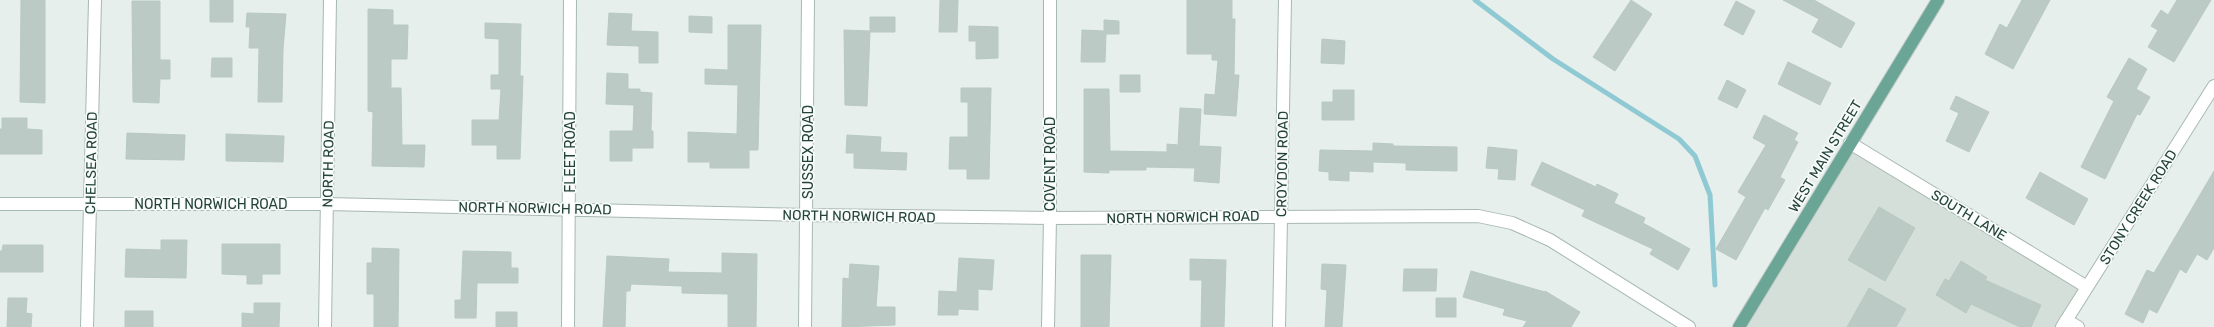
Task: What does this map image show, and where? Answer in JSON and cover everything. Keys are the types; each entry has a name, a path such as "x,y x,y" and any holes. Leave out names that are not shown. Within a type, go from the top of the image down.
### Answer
{"main road":[{"name":"WEST MAIN STREET","path":"1739,327 1938,0"}],"street":[{"name":"CHELSEA ROAD","path":"87,327 95,0"},
{"name":"NORTH ROAD","path":"325,327 330,0"},
{"name":"FLEET ROAD","path":"568,327 570,209 570,0"},
{"name":"SUSSEX ROAD","path":"805,327 808,215 808,0"},
{"name":"COVENT ROAD","path":"1048,327 1050,218 1050,0"},
{"name":"CROYDON ROAD","path":"1279,327 1282,216 1284,0"},
{"name":"STONY CREEK ROAD","path":"2064,323 2214,86"},
{"name":"SOUTH LANE","path":"1850,143 2087,287"},
{"name":"NORTH NORWICH ROAD","path":"0,204 327,204 808,215 1050,218 1478,216 1512,223 1550,240 1689,327"},
{"path":"2064,323 2078,327"}],"shaded area":[{"path":"1850,143 2087,287 2062,327 1739,327"}],"building":[{"path":"21,0 45,0 45,103 20,102"},
{"path":"210,0 233,0 233,22 210,22"},
{"path":"940,0 958,0 957,32 939,32"},
{"path":"1187,0 1232,0 1232,19 1235,19 1234,75 1239,75 1236,116 1204,114 1205,94 1215,95 1218,60 1212,60 1212,54 1187,54"},
{"path":"1631,0 1652,14 1615,71 1593,57"},
{"path":"1783,0 1814,0 1855,23 1841,48 1812,32 1819,19"},
{"path":"2022,0 2050,0 2013,69 1985,54 2000,24 2007,28"},
{"path":"2177,0 2211,0 2174,62 2148,47 2158,30 2151,26 2161,10 2168,15"},
{"path":"132,1 160,1 160,60 170,60 170,79 160,79 159,103 133,102"},
{"path":"1736,1 1755,11 1743,35 1724,25"},
{"path":"368,9 393,10 393,25 408,25 407,59 391,59 391,88 401,88 402,145 425,145 424,167 372,166 373,112 368,111"},
{"path":"247,13 286,14 283,49 282,102 258,102 259,48 249,48 250,27 246,27"},
{"path":"609,13 632,14 631,31 658,32 658,63 639,63 639,46 607,45"},
{"path":"689,16 712,17 712,33 689,32"},
{"path":"870,17 895,17 895,32 870,32"},
{"path":"1104,20 1119,21 1119,34 1106,34 1105,62 1081,62 1082,30 1104,31"},
{"path":"485,23 521,24 520,76 523,76 520,159 497,159 497,145 472,145 472,120 499,120 501,89 491,89 491,75 499,75 499,39 485,38"},
{"path":"728,25 761,25 758,150 749,150 749,168 710,168 710,162 688,162 688,132 737,134 738,85 705,84 705,69 728,70"},
{"path":"969,26 998,27 998,58 976,59 976,41 969,41"},
{"path":"844,30 870,31 867,106 845,105"},
{"path":"1322,39 1345,41 1344,64 1321,63"},
{"path":"212,58 232,58 232,77 211,77"},
{"path":"2129,58 2147,69 2136,89 2150,97 2140,115 2137,114 2105,179 2081,167 2114,101 2107,97"},
{"path":"1788,62 1831,83 1820,105 1778,84"},
{"path":"607,73 628,74 628,89 640,89 640,92 652,93 651,131 653,131 653,148 632,148 632,161 610,161 610,131 633,131 634,105 606,104"},
{"path":"1120,75 1140,75 1140,92 1120,92"},
{"path":"1727,80 1746,90 1737,108 1718,99"},
{"path":"961,88 991,88 989,179 967,179 967,169 949,169 950,137 968,137 968,102 961,102"},
{"path":"1084,89 1109,89 1110,151 1167,152 1167,144 1178,145 1180,108 1201,109 1199,146 1221,147 1219,183 1194,181 1195,168 1146,167 1146,170 1109,170 1109,173 1084,172"},
{"path":"1333,90 1354,90 1354,120 1322,120 1322,102 1333,102"},
{"path":"1956,96 1989,112 1969,152 1946,141 1959,113 1950,109"},
{"path":"1764,115 1798,133 1794,140 1798,142 1780,177 1785,180 1768,210 1765,208 1736,260 1716,249 1746,197 1738,192 1766,145 1753,138"},
{"path":"2,118 27,118 27,129 42,130 42,154 0,154 0,129 2,129"},
{"path":"127,133 185,135 184,160 126,159"},
{"path":"226,134 284,136 283,162 226,161"},
{"path":"847,135 881,137 880,152 907,153 906,170 854,168 854,153 846,153"},
{"path":"1373,143 1393,144 1393,146 1457,147 1457,171 1406,170 1406,163 1373,162 1373,172 1349,171 1349,181 1329,180 1329,172 1319,171 1320,150 1373,151"},
{"path":"1488,147 1517,150 1515,180 1498,179 1499,169 1486,168"},
{"path":"1542,162 1596,187 1597,184 1618,194 1614,203 1645,218 1643,223 1690,249 1678,270 1650,254 1653,249 1582,216 1585,210 1531,185"},
{"path":"2214,171 2214,248 2207,260 2197,254 2186,273 2180,269 2157,313 2149,309 2143,323 2125,314 2147,270 2154,273"},
{"path":"2040,172 2088,199 2074,225 2026,198"},
{"path":"1879,207 1915,228 1885,281 1848,260"},
{"path":"161,240 187,240 186,278 125,277 126,249 161,250"},
{"path":"222,244 280,244 280,274 262,274 262,284 247,284 247,275 222,274"},
{"path":"3,245 43,245 43,272 0,272 0,251 2,251"},
{"path":"372,248 399,249 398,327 374,327 374,294 367,294 367,263 372,263"},
{"path":"463,251 511,252 511,268 518,268 518,283 477,283 476,318 455,318 455,300 461,300"},
{"path":"722,253 757,254 756,327 728,327 728,294 682,293 682,286 631,284 630,291 626,291 625,327 603,327 607,256 669,259 668,272 722,273"},
{"path":"1081,255 1111,255 1109,327 1081,327"},
{"path":"959,258 994,260 992,290 978,289 978,310 958,309 958,315 938,315 939,291 957,292"},
{"path":"1190,259 1226,260 1224,327 1201,327 1202,280 1190,280"},
{"path":"1961,261 1987,277 1985,280 2041,305 2031,327 2020,327 1971,304 1966,313 1936,295 1945,279 1949,281"},
{"path":"850,264 879,266 876,307 895,307 895,325 842,327 843,278 849,279"},
{"path":"1322,264 1346,265 1342,327 1325,327 1327,290 1321,289"},
{"path":"1404,269 1437,269 1436,291 1403,291"},
{"path":"1471,271 1545,291 1580,312 1571,327 1523,327 1527,321 1503,315 1505,309 1463,297"},
{"path":"1869,288 1906,309 1896,327 1847,327"},
{"path":"8,298 27,298 26,313 32,314 31,327 7,327"},
{"path":"1436,298 1456,298 1456,317 1436,317"},
{"path":"254,303 280,303 279,327 242,327 242,313 254,314"},
{"path":"125,311 153,311 153,327 125,327"},
{"path":"496,312 517,312 517,327 496,327"}],"waterway":[{"path":"1475,0 1553,59 1679,139 1695,156 1710,195 1715,285"}]}
